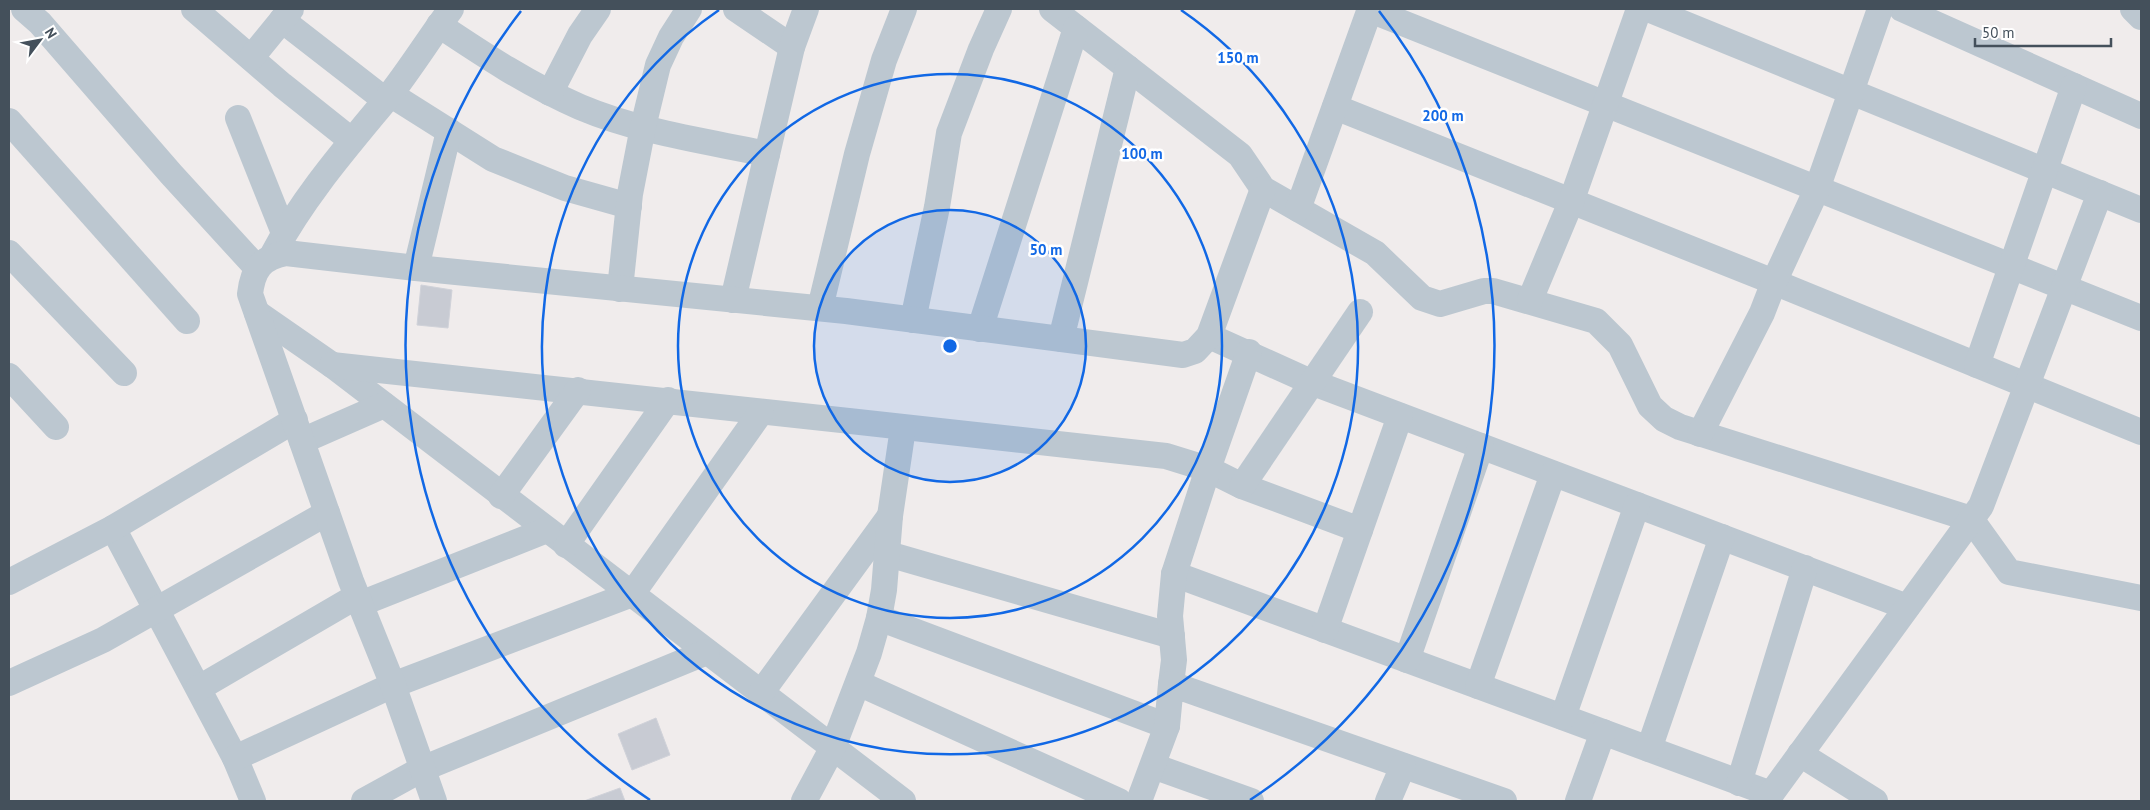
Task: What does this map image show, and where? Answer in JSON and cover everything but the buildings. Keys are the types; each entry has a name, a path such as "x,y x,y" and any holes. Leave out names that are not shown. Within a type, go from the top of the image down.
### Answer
{"street":[{"path":"194,9 222,17 251,58 351,140"},
{"path":"550,93 580,35 598,9"},
{"path":"620,289 628,206 643,127 658,65 671,37 689,9"},
{"path":"736,9 792,47"},
{"path":"733,300 792,47 806,9"},
{"path":"820,308 860,145 884,60 904,9"},
{"path":"913,320 937,207 949,133 981,48 999,9"},
{"path":"1052,9 1240,155 1263,189 1375,254 1422,298 1432,303 1450,302 1484,291 1503,292 1596,321 1620,345 1650,406 1664,419 1700,434 1971,519 2009,572 2141,598"},
{"path":"1530,300 1571,202 1640,9"},
{"path":"1648,9 2141,210"},
{"path":"1700,434 1762,314 1774,282 1817,189 1880,9"},
{"path":"1902,9 2141,116"},
{"path":"2133,9 2141,16"},
{"path":"1298,209 1370,10 2141,318"},
{"path":"38,13 171,174 264,262"},
{"path":"251,58 287,14 387,97 449,131 493,159 565,188 628,206"},
{"path":"434,801 393,685 358,600 250,294 252,277 351,140 387,97 445,17 491,60 550,93 581,107 643,127 767,154"},
{"path":"980,329 1076,28"},
{"path":"1061,339 1128,68"},
{"path":"1977,365 2074,86"},
{"path":"1335,107 1774,282 2141,432"},
{"path":"238,118 284,233"},
{"path":"9,121 187,321"},
{"path":"416,268 449,131"},
{"path":"264,262 286,253 416,268 820,308 1183,355 1195,351 1209,336 1263,189"},
{"path":"1174,574 1739,783 1768,798 1981,506 2100,193"},
{"path":"9,252 124,373"},
{"path":"257,312 332,365 501,496 833,746 903,801"},
{"path":"1242,486 1360,312"},
{"path":"1209,336 1249,352 1311,382 1907,607"},
{"path":"1139,801 1167,726 1174,660 1170,616 1174,574 1249,352"},
{"path":"332,365 578,390 902,428 1166,456 1208,469 1242,486 1360,530"},
{"path":"9,376 56,427"},
{"path":"501,496 578,390"},
{"path":"199,688 358,600 557,538 668,400"},
{"path":"9,582 298,431 384,405"},
{"path":"235,758 393,685 632,594 761,412"},
{"path":"1325,630 1400,416"},
{"path":"804,801 833,746 858,683 879,618 884,590 890,516 902,428"},
{"path":"1407,660 1481,446"},
{"path":"1478,686 1553,474"},
{"path":"1563,718 1637,505"},
{"path":"9,683 103,640 327,513"},
{"path":"761,693 890,516"},
{"path":"113,528 235,758 253,801"},
{"path":"1649,750 1722,537"},
{"path":"888,554 1172,636"},
{"path":"1739,783 1805,568"},
{"path":"879,618 1167,726"},
{"path":"364,801 422,769 707,652"},
{"path":"858,683 1120,801"},
{"path":"1172,684 1504,801"},
{"path":"1578,801 1603,732"},
{"path":"1800,754 1875,801"},
{"path":"1153,766 1251,801"},
{"path":"1388,801 1403,766"}]}
